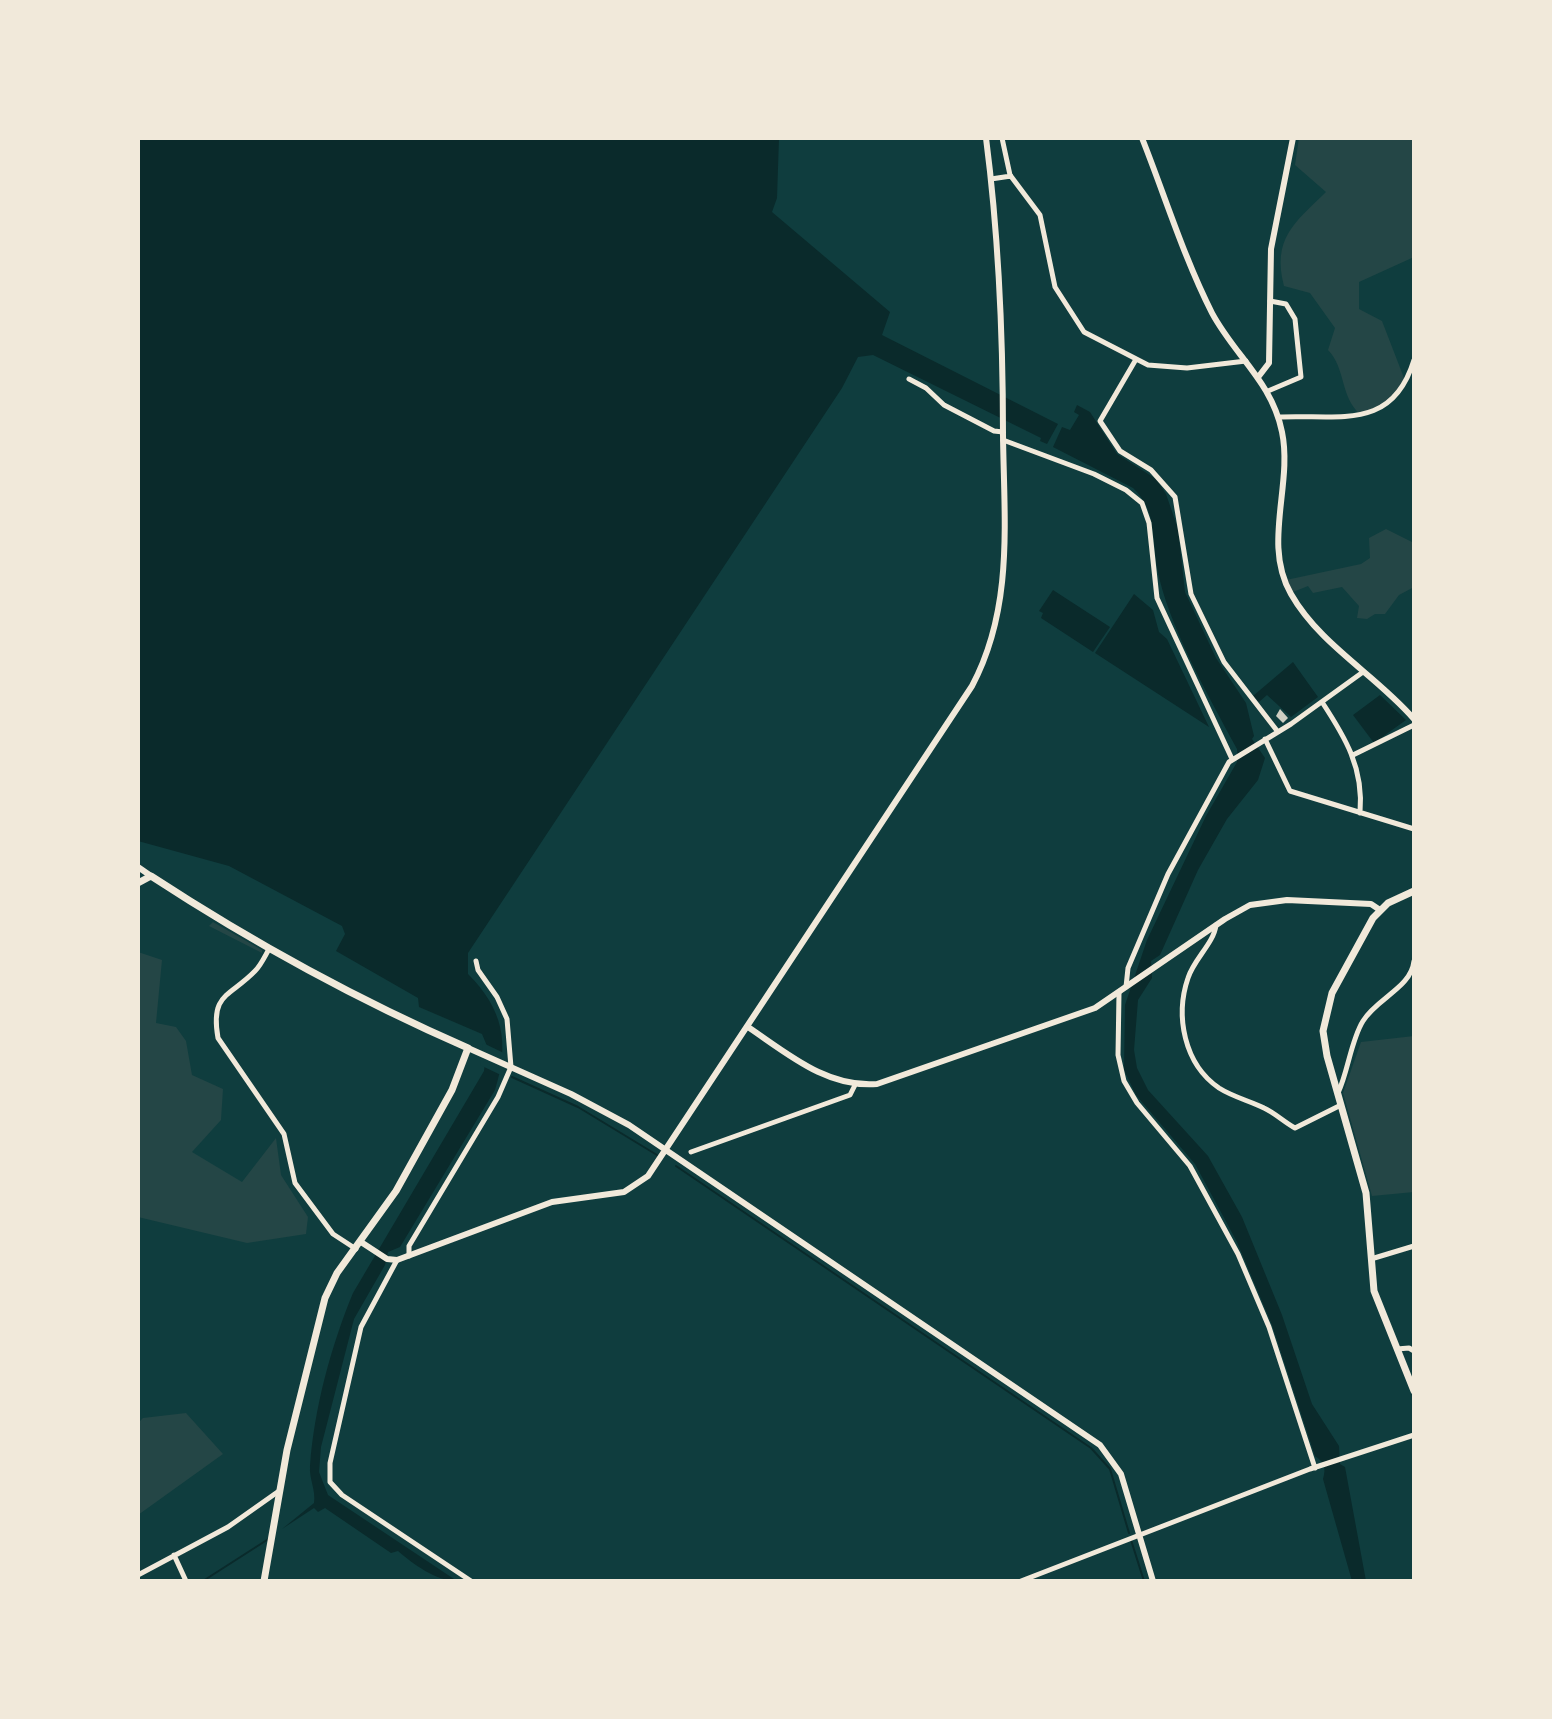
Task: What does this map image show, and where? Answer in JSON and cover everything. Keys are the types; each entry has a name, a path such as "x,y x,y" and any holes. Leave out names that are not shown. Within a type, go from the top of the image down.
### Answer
{"main road":[{"path":"138,883 151,876 269,948 379,1008 468,1048 442,1109 361,1246 334,1279 323,1304 279,1491 264,1581"},
{"path":"1414,891 1380,910 1347,965 1325,1011 1324,1044 1366,1193 1374,1291 1414,1391"}],"street":[{"path":"269,948 255,971 225,992 218,1004 215,1023 218,1038 284,1134 295,1183 333,1234 387,1259 397,1260 552,1202 624,1192 648,1176 954,717 983,664 1003,594 1000,255 986,138"},
{"path":"1002,138 1011,176 1040,215 1053,281 1065,306 1088,336 1135,361 1187,368 1247,361"},
{"path":"1142,138 1208,305 1227,338 1259,376 1278,417 1285,455 1278,535 1284,581 1299,606 1414,722 1353,755"},
{"path":"1259,376 1269,363 1271,249 1293,138"},
{"path":"991,179 1011,176"},
{"path":"1268,391 1301,377 1295,319 1286,304 1270,301"},
{"path":"1278,417 1368,415 1401,391 1414,360"},
{"path":"1135,361 1100,421 1120,451 1147,466 1175,497 1191,594 1224,662 1278,732"},
{"path":"909,379 926,388 944,405 994,431 1122,487 1142,503 1149,523 1157,598 1233,758"},
{"path":"1128,986 1128,968 1168,874 1233,758 1278,732 1363,672"},
{"path":"1322,702 1353,755 1360,786 1360,813"},
{"path":"1263,740 1290,791 1414,829"},
{"path":"138,867 151,876"},
{"path":"748,1027 826,1077 855,1085 877,1084 1087,1012 1242,909 1269,900 1371,904 1380,910"},
{"path":"1216,925 1213,937 1191,970 1183,998 1184,1033 1194,1058 1217,1086 1268,1110 1295,1128 1341,1105"},
{"path":"409,1256 409,1246 498,1097 509,1066 507,1019 497,997 480,974 476,961"},
{"path":"1337,1094 1350,1065 1362,1022 1384,996 1407,980 1414,961"},
{"path":"1119,993 1118,1055 1124,1081 1137,1103 1193,1171 1238,1254 1269,1327 1315,1468"},
{"path":"468,1048 591,1103 1100,1445 1121,1474 1153,1581"},
{"path":"691,1152 850,1095 855,1085"},
{"path":"1370,1259 1414,1246"},
{"path":"397,1260 361,1327 330,1463 330,1482 342,1495 471,1581"},
{"path":"1397,1349 1414,1351"},
{"path":"1021,1581 1315,1468 1414,1435"},
{"path":"138,1575 228,1527 279,1491"},
{"path":"174,1555 186,1581"}],"shaded area":[{"path":"138,138 779,138 777,198 772,212 890,312 882,335 1058,424 1047,444 1040,441 1041,438 873,355 858,357 842,388 468,953 468,974 489,1000 500,1028 500,1073 495,1090 400,1247 388,1252 385,1265 354,1319 321,1447 319,1472 328,1495 457,1581 433,1575 398,1551 391,1553 325,1508 318,1512 314,1508 282,1529 314,1503 310,1466 315,1422 331,1356 353,1293 484,1071 487,1046 482,1034 419,1007 418,998 336,951 345,934 342,926 229,866 138,841"},
{"path":"1299,138 1414,138 1414,257 1359,282 1359,309 1382,321 1404,378 1393,400 1360,414 1349,399 1338,365 1328,350 1335,328 1310,293 1284,286 1281,256 1288,233 1326,192 1295,165"},
{"path":"1077,405 1090,412 1117,454 1156,479 1166,494 1178,529 1185,592 1216,658 1246,703 1254,736 1252,739 1265,758 1258,780 1227,819 1198,870 1160,955 1151,961 1152,978 1138,1000 1134,1050 1137,1068 1148,1090 1208,1156 1242,1217 1282,1315 1312,1404 1339,1446 1340,1464 1345,1467 1366,1581 1352,1581 1323,1479 1324,1466 1315,1456 1272,1325 1237,1242 1195,1164 1136,1095 1124,1070 1125,1005 1147,940 1206,816 1237,762 1237,749 1170,613 1157,568 1150,515 1141,497 1133,488 1053,447 1062,427 1070,430 1079,415 1074,412"},
{"path":"1386,529 1414,543 1414,587 1399,595 1385,614 1375,614 1367,619 1357,618 1359,606 1342,587 1313,593 1308,586 1293,592 1286,580 1361,564 1370,558 1369,538"},
{"path":"1053,590 1110,627 1093,652 1041,618 1043,613 1039,611"},
{"path":"1134,594 1153,610 1159,632 1167,639 1209,727 1095,653"},
{"path":"1293,662 1318,697 1291,717 1267,695 1259,702 1253,696"},
{"path":"1380,695 1406,720 1374,743 1353,715"},
{"path":"213,922 262,950 262,953 209,926"},
{"path":"138,952 162,960 156,1023 176,1027 186,1041 192,1075 223,1089 221,1120 192,1152 242,1182 276,1138 281,1175 308,1217 306,1234 247,1243 138,1217"},
{"path":"1414,1036 1414,1192 1372,1196 1343,1093 1361,1042"},
{"path":"186,1413 223,1454 138,1515 138,1423 143,1418"}],"pier":[{"path":"483,1043 508,1055 503,1076 480,1065"}],"building":[{"path":"1280,709 1288,718 1283,723 1276,716"}],"waterway":[{"path":"1153,524 1155,538"},
{"path":"512,1077 578,1107 657,1155"},
{"path":"676,1166 1091,1448 1110,1469 1129,1533"},
{"path":"203,1581 270,1538"},
{"path":"1131,1540 1144,1581"}]}
